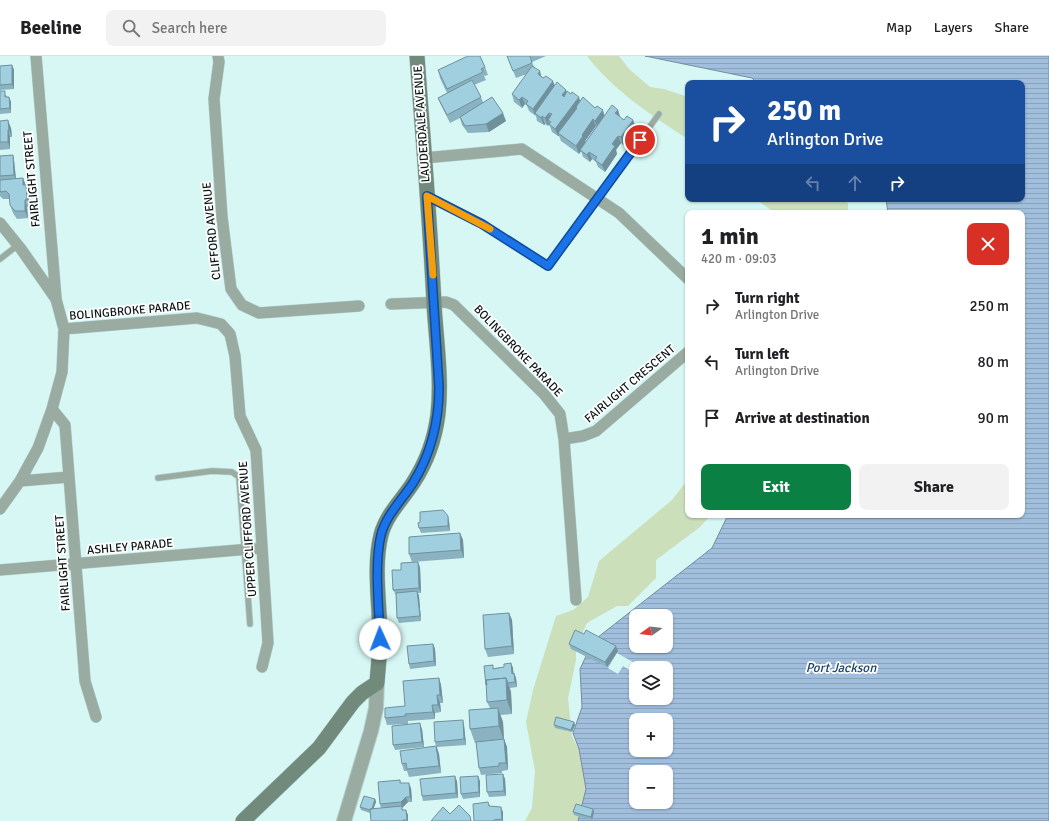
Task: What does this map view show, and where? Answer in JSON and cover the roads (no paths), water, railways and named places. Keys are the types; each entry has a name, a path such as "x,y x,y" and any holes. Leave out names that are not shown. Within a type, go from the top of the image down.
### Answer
{"main road":[{"name":"LAUDERDALE AVENUE","path":"377,683 380,639 378,575 381,535 393,510 413,483 420,470 433,439 437,424 439,387 417,56"},
{"path":"243,821 318,748 353,702 362,693 377,683"}],"street":[{"name":"FAIRLIGHT STREET","path":"36,56 41,132 56,299"},
{"name":"CLIFFORD AVENUE","path":"218,56 219,62 214,99 222,217 231,289 242,305 259,313 359,306"},
{"path":"424,158 522,149 550,166 618,213 685,276"},
{"path":"0,223 18,245 56,299 64,329 62,372 52,409 38,448 20,481 0,509"},
{"name":"BOLINGBROKE PARADE","path":"391,304 446,302 454,305 544,394 560,414 564,439 576,600"},
{"name":"BOLINGBROKE PARADE","path":"64,329 197,318 221,324"},
{"name":"UPPER CLIFFORD AVENUE","path":"221,324 230,334 235,356 240,416 256,450 268,643 262,667"},
{"name":"FAIRLIGHT CRESCENT","path":"564,439 583,436 596,431 685,355"},
{"name":"FAIRLIGHT STREET","path":"52,409 65,425 85,682 96,717"},
{"path":"20,481 69,477"},
{"name":"ASHLEY PARADE","path":"0,570 76,565 262,548"},
{"name":"LAUDERDALE AVENUE","path":"344,821 371,731 376,708 377,683"}],"lane":[{"path":"427,196 482,224 548,266 659,114"},
{"path":"0,259 18,245"},
{"path":"158,478 212,471 232,472 239,477 250,624"}],"water":[{"name":"Port Jackson","path":"645,56 1049,56 1049,821 578,821 586,789 579,749 573,733 582,707 580,669 593,641 629,613 629,653 673,653 673,609 634,609 712,548 727,518 1025,518 1025,210 888,210 886,202 1025,202 1025,80 754,80 752,78"}]}
